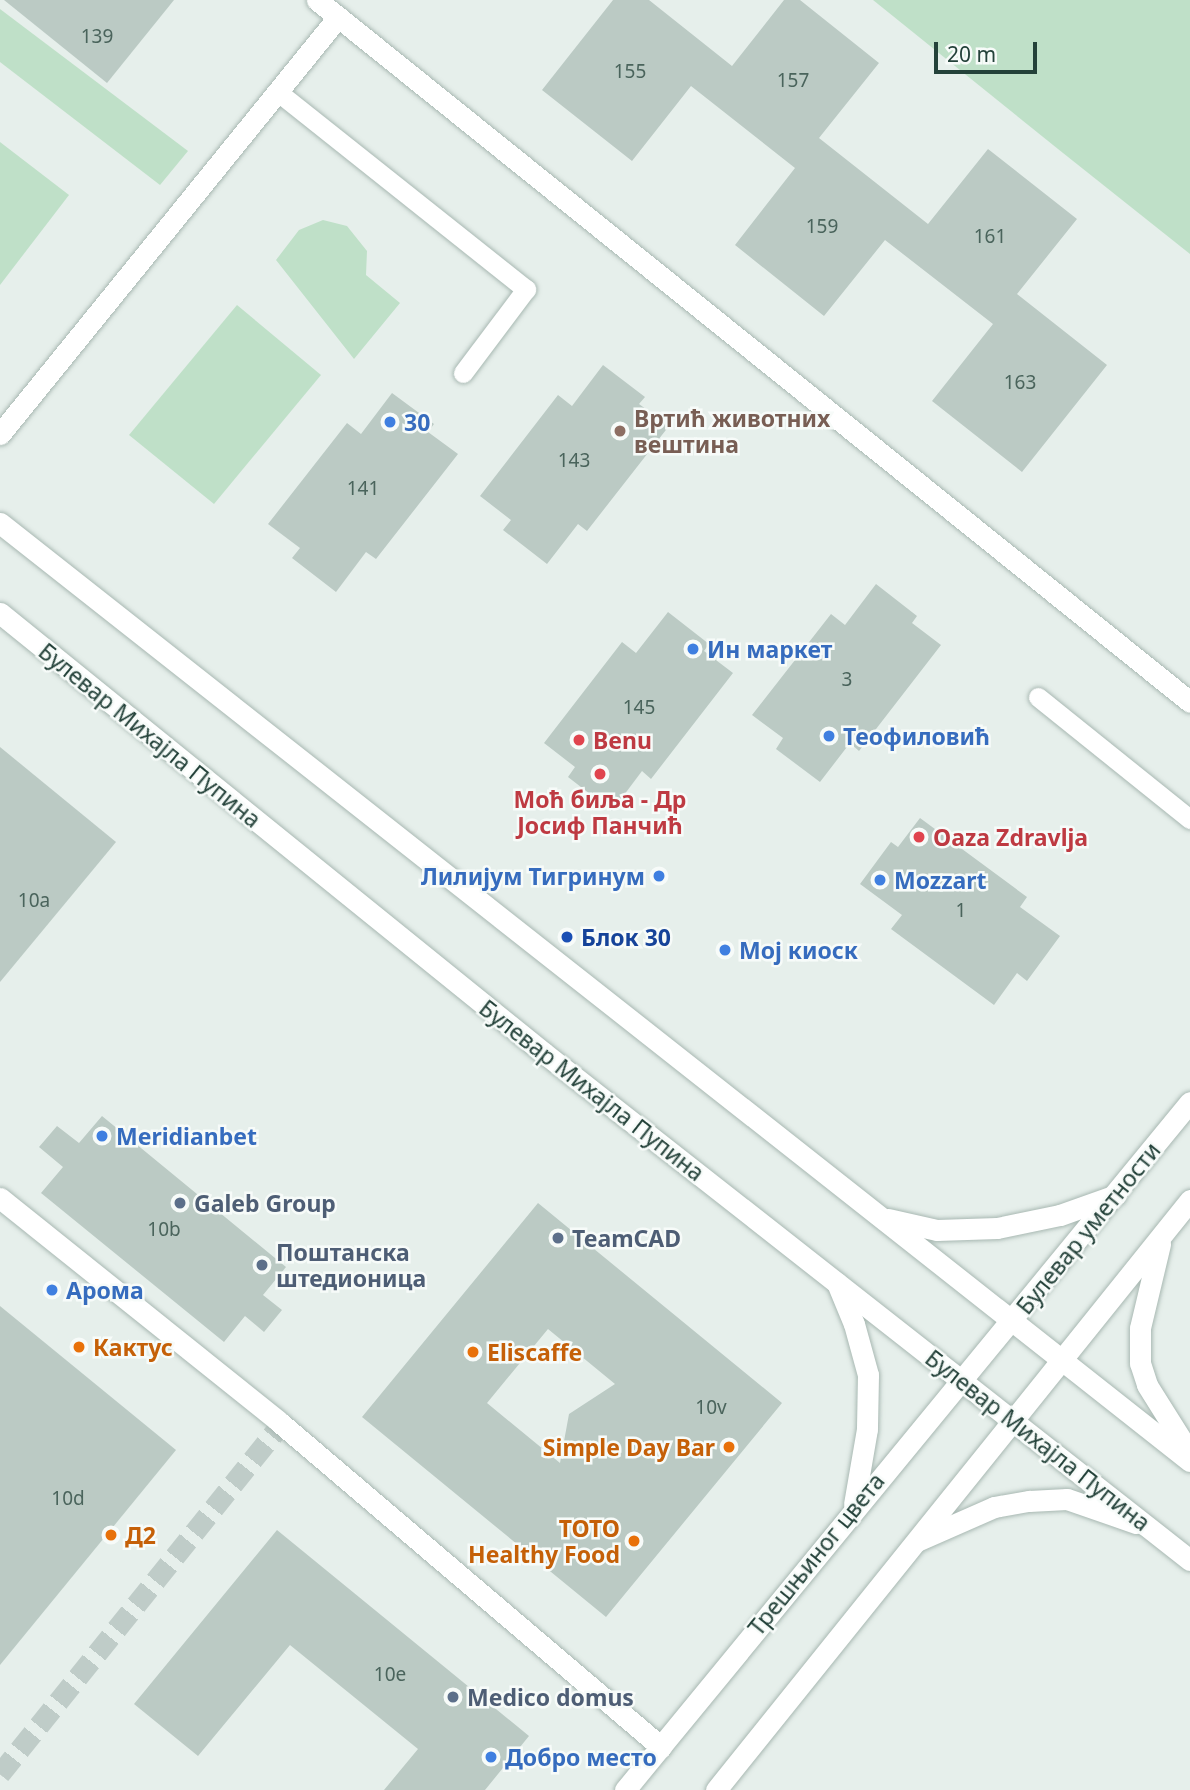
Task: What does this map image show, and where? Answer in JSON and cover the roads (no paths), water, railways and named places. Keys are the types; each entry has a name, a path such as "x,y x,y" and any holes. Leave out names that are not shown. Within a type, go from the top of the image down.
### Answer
{"street":[{"path":"317,0 1190,702"},
{"path":"0,434 338,17"},
{"path":"0,523 1190,1461"},
{"name":"Булевар Михајла Пупина","path":"0,613 544,1053 1190,1560"},
{"name":"Булевар уметности","path":"1012,1321 1118,1194 1190,1102"},
{"path":"882,1218 937,1230 997,1228 1060,1214 1118,1194"},
{"path":"0,1198 278,1421 661,1747"},
{"path":"716,1790 915,1541 1063,1362 1190,1200"},
{"path":"1164,1232 1140,1328 1140,1363 1147,1385 1190,1454"},
{"path":"836,1282 854,1324 868,1375 867,1429 854,1507"},
{"name":"Трешњиног цвета","path":"625,1790 854,1507 1012,1321"},
{"path":"915,1541 994,1507 1029,1501 1067,1499 1152,1528"}],"lane":[{"path":"278,92 526,289 463,373"},
{"path":"1038,697 1190,819"}],"tunnel":[{"path":"0,1774 281,1424"}],"place":[{"name":"30","path":"390,422"},
{"name":"Вртић животних вештина","path":"620,431"},
{"name":"Ин маркет","path":"693,649"},
{"name":"Теофиловић","path":"829,736"},
{"name":"Benu","path":"579,740"},
{"name":"Моћ биља - Др Јосиф Панчић","path":"600,774"},
{"name":"Oaza Zdravlja","path":"919,837"},
{"name":"Лилијум Тигринум","path":"659,876"},
{"name":"Mozzart","path":"880,880"},
{"name":"Блок 30","path":"567,937"},
{"name":"Мој киоск","path":"725,950"},
{"name":"Meridianbet","path":"102,1136"},
{"name":"Galeb Group","path":"180,1203"},
{"name":"TeamCAD","path":"558,1238"},
{"name":"Поштанска штедионица","path":"262,1265"},
{"name":"Арома","path":"52,1290"},
{"name":"Кактус","path":"79,1347"},
{"name":"Eliscaffe","path":"473,1352"},
{"name":"Simple Day Bar","path":"729,1447"},
{"name":"Д2","path":"111,1535"},
{"name":"TOTO Healthy Food","path":"634,1541"},
{"name":"Medico domus","path":"453,1697"},
{"name":"Добро место","path":"491,1757"}]}
